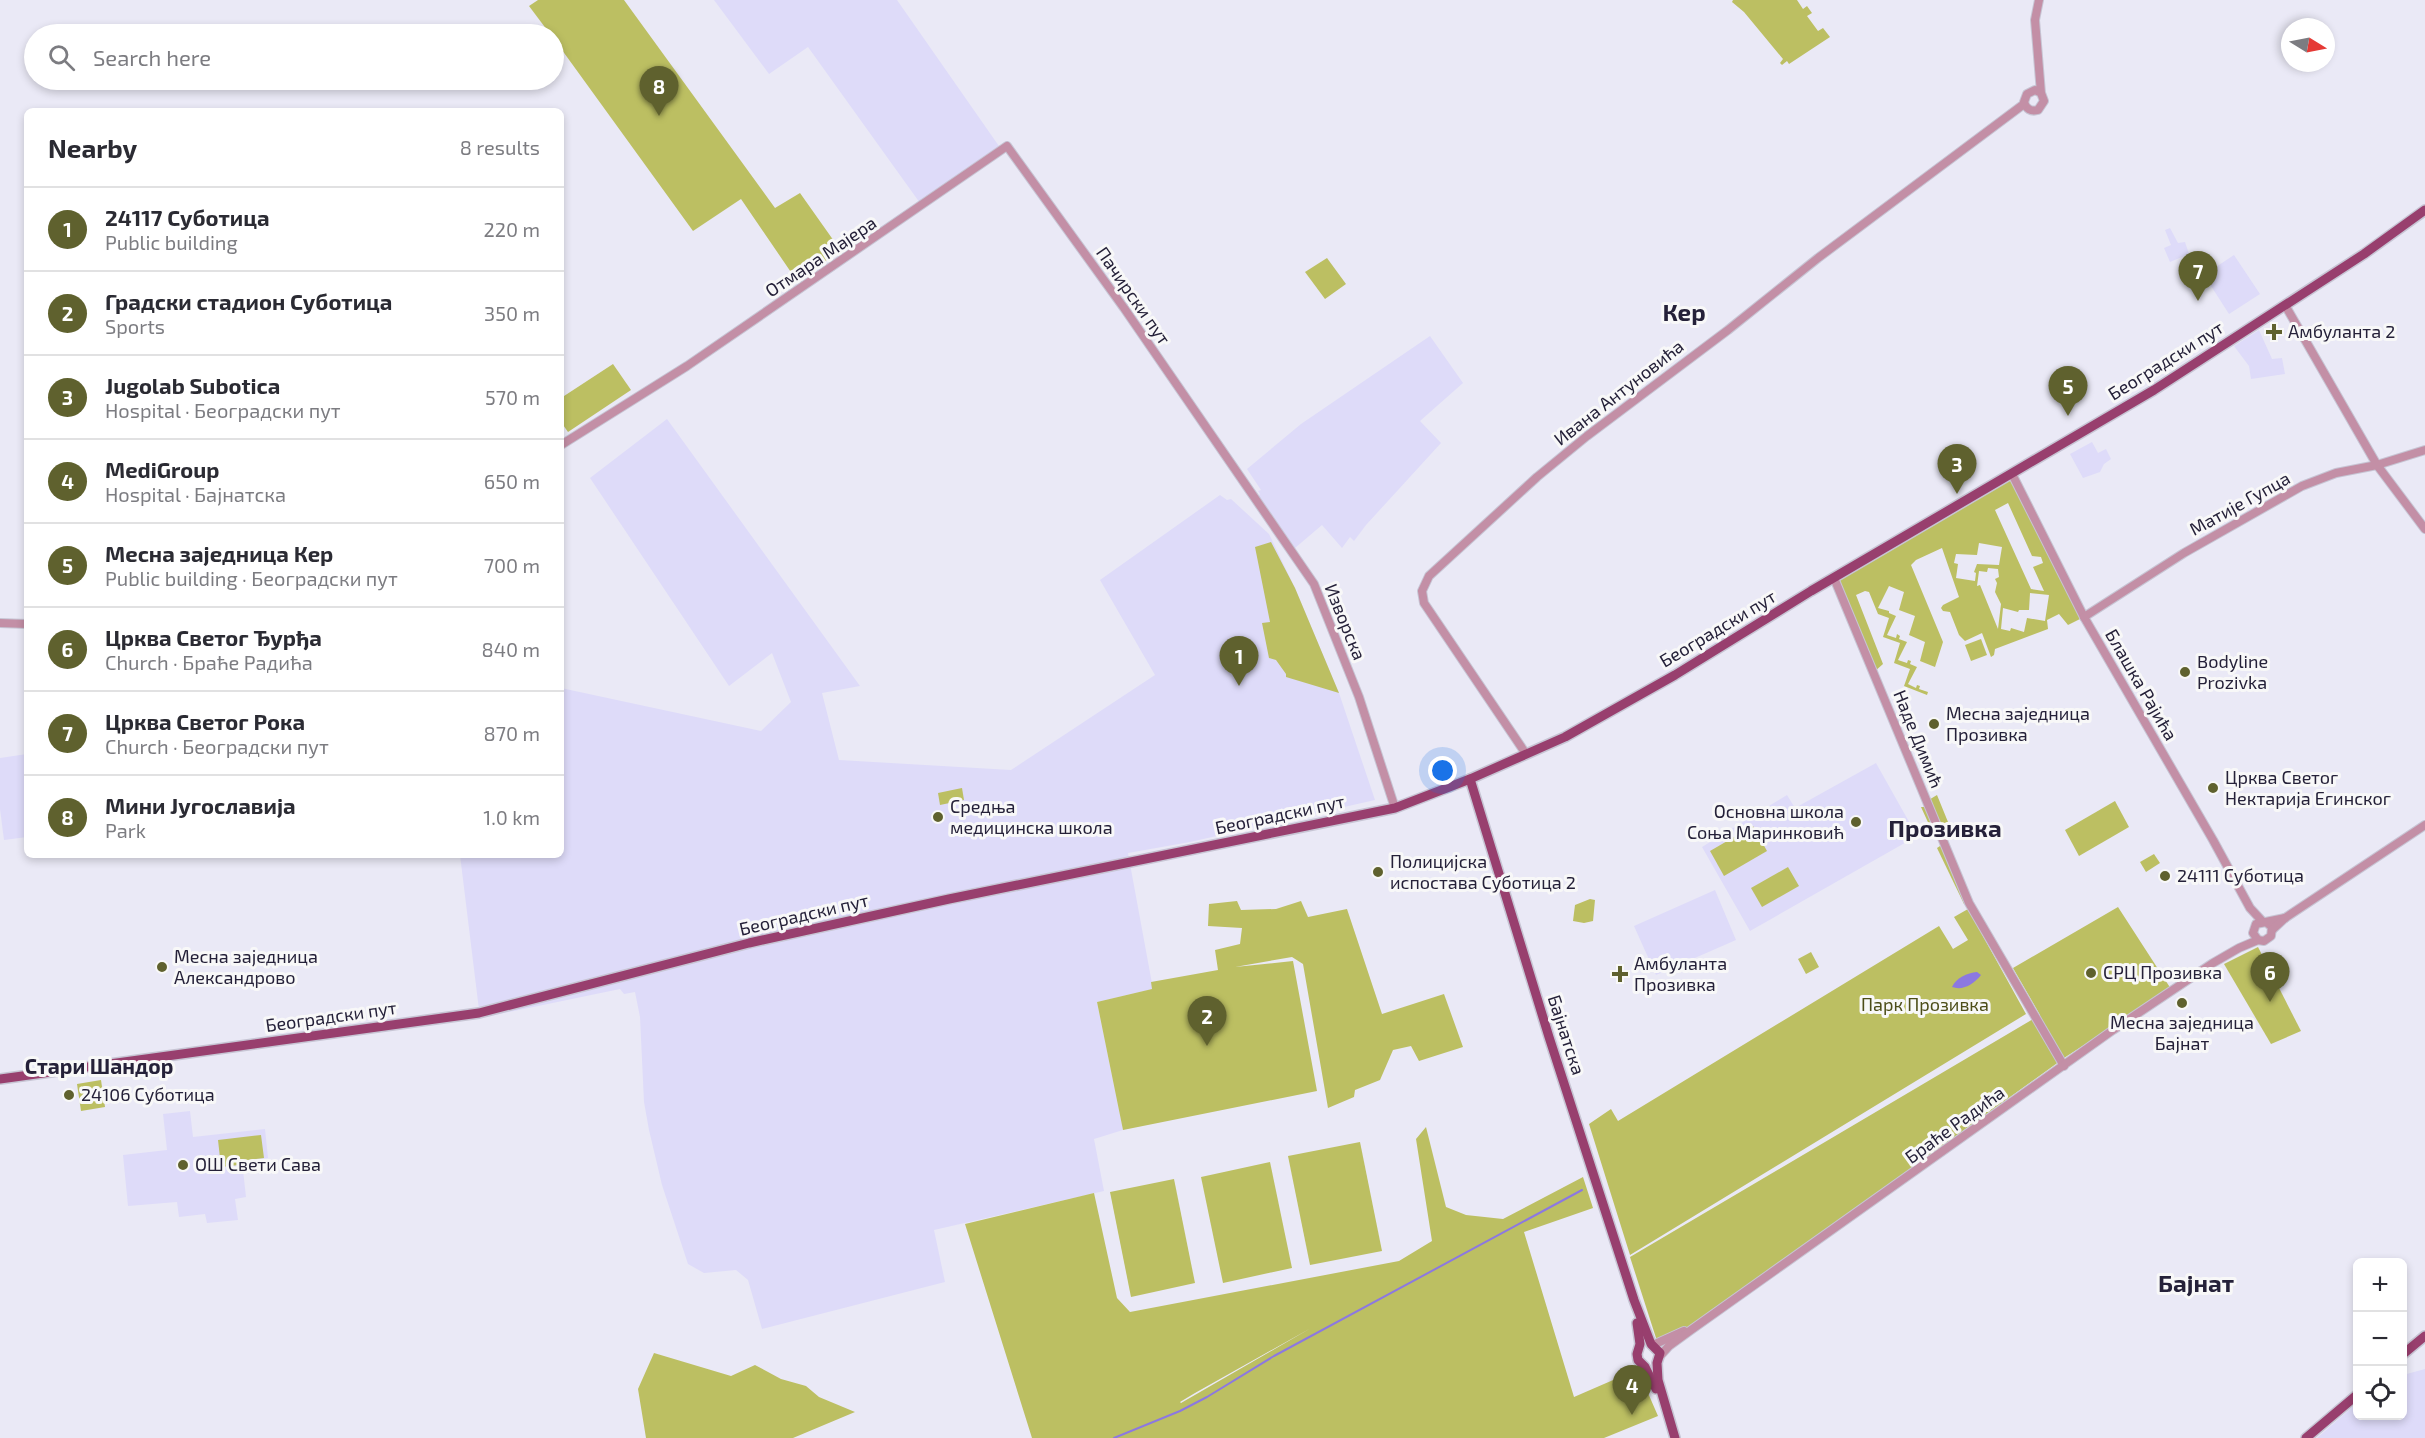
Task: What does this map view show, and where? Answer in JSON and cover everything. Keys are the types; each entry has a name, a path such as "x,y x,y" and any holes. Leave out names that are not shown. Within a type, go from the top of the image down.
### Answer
{"main road":[{"name":"Београдски пут","path":"0,1079 479,1013 749,943 955,898 1395,808 1470,779 1565,737 1611,712 2154,390 2364,254 2425,210"},
{"name":"Бајнатска","path":"1470,779 1549,1037 1634,1300 1652,1345 1658,1350 1658,1380 1674,1438"},
{"name":"Бајнатска","path":"1634,1300 1638,1360 1645,1367 1666,1413"},
{"path":"2407,1352 2425,1336"},
{"path":"1639,1348 1652,1345"},
{"path":"1645,1367 1652,1367 1659,1360"},
{"path":"2306,1438 2353,1398"}],"street":[{"path":"2038,1 2035,20 2040,77 2038,92 2044,100 2042,108 2036,111 2026,107 2025,95 2038,92"},
{"name":"Ивана Антуновића","path":"1526,754 1424,603 1421,596 1425,581 1537,477 1587,436 1728,330 1818,258 2007,117 2026,107"},
{"name":"Отмара Мајера","path":"564,443 650,390 927,203 1007,146"},
{"name":"Пачирски пут","path":"1007,146 1124,308 1233,465"},
{"path":"2285,305 2377,465 2425,528"},
{"name":"Матије Гупца","path":"2084,617 2184,553 2302,486 2336,473 2377,465 2425,450"},
{"name":"Изворска","path":"1233,465 1314,584 1359,697 1395,808"},
{"name":"Блашка Рајића","path":"2012,474 2084,617 2250,908 2255,934"},
{"name":"Наде Димић","path":"1834,578 1970,903 2064,1066"},
{"path":"0,623 24,624"},
{"path":"2268,925 2271,936 2267,940 2255,934 2268,925 2285,918 2425,825"},
{"name":"Блашка Рајића","path":"2250,908 2268,925"},
{"name":"Браће Радића","path":"1659,1360 1670,1346 1691,1330 2113,1030 2239,948 2255,934"},
{"name":"Браће Радића","path":"1652,1345 1691,1330"}],"shaded area":[{"path":"714,0 897,0 1001,149 920,203 808,47 769,74"},
{"path":"2170,228 2178,243 2185,242 2189,254 2170,262 2164,248 2171,245 2165,230"},
{"path":"2234,255 2260,294 2229,314 2204,275"},
{"path":"2259,330 2272,359 2282,358 2285,374 2251,379 2249,366 2234,346"},
{"path":"1430,336 1463,383 1420,421 1441,443 1354,541 1350,537 1342,548 1322,525 1295,548 1258,497 1260,494 1258,491 1261,490 1247,469 1301,424"},
{"path":"667,419 860,686 822,693 839,760 1011,770 1155,675 1100,580 1220,495 1227,500 1231,499 1269,534 1295,588 1339,693 1375,800 1190,842 1128,853 1153,989 1097,1002 1123,1130 1094,1139 1104,1191 934,1230 945,1282 762,1329 748,1280 736,1270 704,1273 688,1264 662,1185 649,1130 644,1102 640,1017 635,992 624,994 620,989 480,1018 460,858 564,858 564,689 761,731 791,702 772,653 729,686 590,478"},
{"path":"2092,442 2098,453 2106,449 2111,459 2104,464 2100,472 2083,478 2070,454"},
{"path":"24,754 24,837 4,840 0,809 0,758"},
{"path":"1876,763 1917,836 1750,931 1702,847 1787,795 1795,808"},
{"path":"1715,890 1736,940 1656,975 1634,926"},
{"path":"1977,972 1981,975 1972,984 1960,988 1952,987 1962,976"},
{"name":"ОШ Свети Сава","path":"190,1111 193,1137 265,1129 268,1158 242,1161 246,1197 235,1199 238,1220 207,1223 205,1214 179,1217 177,1202 128,1206 123,1155 167,1150 163,1114"},
{"path":"2425,1369 2425,1438 2317,1438 2353,1406 2353,1420 2407,1420 2407,1374"}],"green space":[{"path":"538,0 624,0 775,208 800,193 841,251 797,281 741,199 693,231 564,53 564,24 542,24 529,6"},
{"path":"1733,0 1797,0 1803,9 1807,6 1812,13 1807,16 1818,31 1823,28 1830,37 1789,64 1787,61 1782,65 1780,63 1783,59 1744,12 1732,2"},
{"path":"1327,258 1346,284 1325,299 1305,272"},
{"path":"613,364 631,390 568,432 564,426 564,396"},
{"path":"2012,474 2084,617 2068,625 2059,614 2047,620 2048,629 1995,649 1991,657 1982,633 1965,641 1959,635 1950,612 1943,611 1941,608 1959,597 1942,548 1916,560 1911,565 1943,642 1935,667 1920,661 1925,642 1909,635 1915,616 1899,610 1904,592 1889,586 1878,608 1896,616 1887,635 1896,638 1897,634 1900,636 1899,639 1907,642 1898,660 1907,663 1908,660 1911,661 1910,664 1917,667 1908,684 1916,688 1917,685 1920,686 1919,689 1928,692 1927,695 1904,686 1910,669 1894,663 1900,643 1883,637 1889,618 1878,614 1869,592 1865,591 1856,595 1883,664 1874,672 1834,578","holes":["2008,503 2032,556 2041,557 2043,563 2033,567 2044,591 2031,589 1995,510","1979,543 2002,547 1999,565 1977,564 1974,572 1976,573 1975,581 1956,578 1958,564 1954,563 1956,554 1977,555","1988,568 1998,569 1999,577 1995,579 1997,583 1995,592 2001,604 1998,629 1980,585 1977,586 1979,571 1987,572","2030,593 2049,595 2045,621 2027,618 2024,632 2011,628 2010,631 2001,629 2003,608 2018,612 2029,610"]},
{"path":"1271,542 1295,588 1339,693 1286,677 1276,660 1269,658 1262,623 1270,622 1255,547"},
{"path":"1981,639 1987,655 1971,661 1965,645"},
{"path":"962,788 964,800 940,805 938,793"},
{"path":"1937,795 1948,822 1932,831 1921,807 1929,807 1927,801"},
{"path":"2115,801 2129,827 2079,856 2065,830"},
{"path":"1753,826 1767,851 1724,876 1710,851"},
{"path":"1943,846 1967,903 1964,904 1937,848"},
{"path":"2154,854 2160,863 2146,872 2140,862"},
{"path":"1788,867 1799,886 1762,907 1751,888"},
{"path":"1590,899 1595,900 1593,921 1584,923 1573,921 1575,905"},
{"path":"1237,901 1241,910 1276,909 1301,901 1308,917 1347,909 1382,1014 1444,994 1463,1047 1419,1061 1411,1046 1393,1050 1380,1080 1355,1090 1354,1097 1328,1108 1303,964 1292,957 1235,967 1293,961 1317,1091 1123,1130 1097,1002 1152,989 1151,982 1218,970 1215,950 1240,944 1242,928 1208,926 1209,904"},
{"path":"2118,907 2171,989 2067,1056 1693,1325 1657,1341 1630,1257 2040,1015 2013,968"},
{"name":"Парк Прозивка","path":"1968,909 2026,1014 1630,1255 1589,1124 1611,1109 1618,1121 1939,926 1953,949 1968,940 1954,917"},
{"path":"2258,947 2301,1031 2271,1044 2224,964"},
{"path":"1811,952 1819,967 1806,974 1798,959"},
{"path":"101,1080 105,1107 81,1111 77,1084"},
{"path":"1426,1127 1446,1207 1466,1215 1503,1219 1583,1177 1593,1208 1524,1232 1574,1397 1627,1374 1641,1377 1658,1416 1604,1438 1032,1438 965,1224 1094,1193 1117,1298 1130,1312 1399,1261 1432,1241 1416,1139","holes":["1311,1328 1181,1403 1195,1393"]},
{"path":"261,1135 264,1158 239,1161 239,1165 221,1167 218,1140"},
{"path":"1360,1142 1382,1251 1310,1265 1288,1156"},
{"path":"1270,1162 1292,1268 1223,1283 1201,1177"},
{"path":"1174,1179 1195,1283 1131,1297 1110,1192"},
{"path":"654,1353 731,1376 755,1365 781,1379 806,1386 819,1397 855,1412 793,1438 646,1438 638,1389"}],"waterway":[{"path":"1114,1438 1180,1411 1207,1397 1274,1356 1582,1190"}],"place":[{"name":"Мини Југославија","path":"659,116"},
{"name":"Црква Светог Рока","path":"2198,301"},
{"name":"Амбуланта 2","path":"2274,332"},
{"name":"Месна заједница Кер","path":"2068,416"},
{"name":"Jugolab Subotica","path":"1957,494"},
{"name":"Bodyline Prozivka","path":"2185,672"},
{"name":"24117 Суботица","path":"1239,686"},
{"name":"Месна заједница Прозивка","path":"1934,724"},
{"name":"Црква Светог Нектарија Егинског","path":"2213,788"},
{"name":"Средња медицинска школа","path":"938,817"},
{"name":"Основна школа Соња Маринковић","path":"1856,822"},
{"name":"Полицијска испостава Суботица 2","path":"1378,872"},
{"name":"24111 Суботица","path":"2165,876"},
{"name":"Месна заједница Александрово","path":"162,967"},
{"name":"СРЦ Прозивка","path":"2091,973"},
{"name":"Амбуланта Прозивка","path":"1620,974"},
{"name":"Црква Светог Ђурђа","path":"2270,1002"},
{"name":"Месна заједница Бајнат","path":"2182,1003"},
{"name":"Градски стадион Суботица","path":"1207,1046"},
{"name":"24106 Суботица","path":"69,1095"},
{"name":"ОШ Свети Сава","path":"183,1165"},
{"name":"MediGroup","path":"1632,1415"}],"district":[{"name":"Кер","path":"1684,313"},
{"name":"Прозивка","path":"1945,829"},
{"name":"Стари Шандор","path":"99,1067"},
{"name":"Бајнат","path":"2196,1284"}]}
